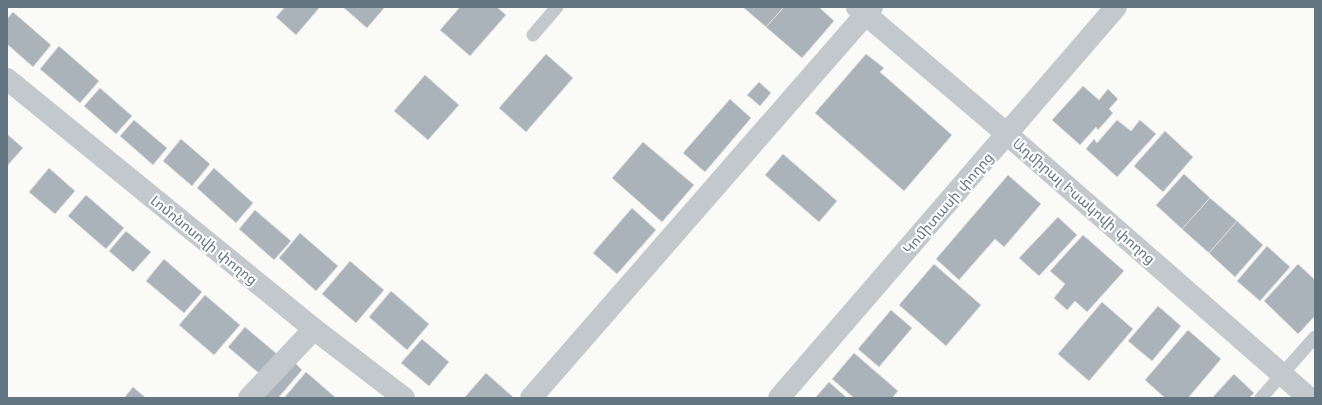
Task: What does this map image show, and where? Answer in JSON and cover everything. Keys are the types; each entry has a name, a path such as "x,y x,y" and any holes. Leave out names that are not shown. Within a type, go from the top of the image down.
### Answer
{"street":[{"name":"Կոմիտասի փողոց","path":"779,398 1116,7"},
{"name":"Ադմիրալ Իսակովի փողոց","path":"865,9 1309,398"},
{"path":"531,398 865,9"},
{"name":"Լոմոնոսովի փողոց","path":"7,79 314,329 404,398"},
{"path":"249,398 314,329"}],"lane":[{"path":"534,35 557,7"},
{"path":"1261,398 1283,375 1315,337"}],"building":[{"path":"285,7 320,7 296,35 276,17"},
{"path":"343,7 385,7 367,28"},
{"path":"460,7 497,7 506,15 470,56 440,30"},
{"path":"743,7 784,7 766,27"},
{"path":"784,7 819,7 834,21 802,58 766,27"},
{"path":"13,12 51,45 33,67 7,44 7,19"},
{"path":"59,46 99,81 80,103 40,69"},
{"path":"546,54 573,78 526,132 499,108"},
{"path":"866,54 884,68 880,72 952,135 904,191 815,113"},
{"path":"425,75 459,105 428,140 394,111"},
{"path":"759,82 771,93 760,106 747,95"},
{"path":"1083,86 1099,100 1108,89 1118,99 1109,109 1113,113 1098,130 1096,127 1080,145 1052,120"},
{"path":"100,88 132,116 116,134 84,106"},
{"path":"730,99 751,118 705,172 683,153"},
{"path":"134,120 167,148 153,165 120,136"},
{"path":"1117,120 1131,131 1140,120 1156,134 1117,177 1086,149 1094,139 1097,143"},
{"path":"1165,131 1193,157 1163,192 1134,166"},
{"path":"7,134 23,148 7,166"},
{"path":"181,139 210,164 192,186 163,161"},
{"path":"643,142 694,185 662,222 612,178"},
{"path":"783,154 837,201 819,222 765,175"},
{"path":"49,168 75,191 55,214 29,192"},
{"path":"214,168 253,203 236,223 197,188"},
{"path":"1184,174 1210,198 1182,229 1156,205"},
{"path":"1008,175 1041,204 1004,247 995,239 959,280 936,259"},
{"path":"86,195 124,228 106,249 68,216"},
{"path":"1210,198 1237,221 1209,253 1182,229"},
{"path":"632,208 656,230 617,274 593,253"},
{"path":"255,210 291,241 274,260 239,229"},
{"path":"1058,217 1077,235 1039,276 1019,258"},
{"path":"1237,221 1263,245 1235,277 1209,253"},
{"path":"126,231 151,252 133,272 109,251"},
{"path":"300,233 338,266 316,291 279,258"},
{"path":"1083,235 1124,271 1087,312 1075,301 1067,310 1054,298 1065,284 1050,271"},
{"path":"1267,246 1290,267 1260,301 1237,281"},
{"path":"164,259 202,292 184,313 146,281"},
{"path":"350,261 384,290 356,323 322,294"},
{"path":"934,264 981,305 946,346 899,305"},
{"path":"1298,264 1315,280 1315,316 1298,334 1264,301"},
{"path":"391,291 429,324 407,350 369,317"},
{"path":"205,295 240,325 214,355 179,325"},
{"path":"1102,302 1133,329 1089,381 1058,354"},
{"path":"1158,306 1181,326 1152,361 1128,341"},
{"path":"891,310 912,328 879,367 858,349"},
{"path":"245,327 277,354 260,374 228,347"},
{"path":"1188,330 1221,359 1188,398 1165,398 1145,380"},
{"path":"422,339 449,362 429,386 401,363"},
{"path":"854,353 898,391 892,398 854,398 832,379"},
{"path":"292,360 302,370 278,398 259,398"},
{"path":"306,372 336,398 284,398"},
{"path":"486,373 513,397 513,398 464,398"},
{"path":"1234,374 1254,393 1249,398 1212,398"},
{"path":"829,382 847,398 815,398"},
{"path":"133,387 146,398 124,398"}]}
